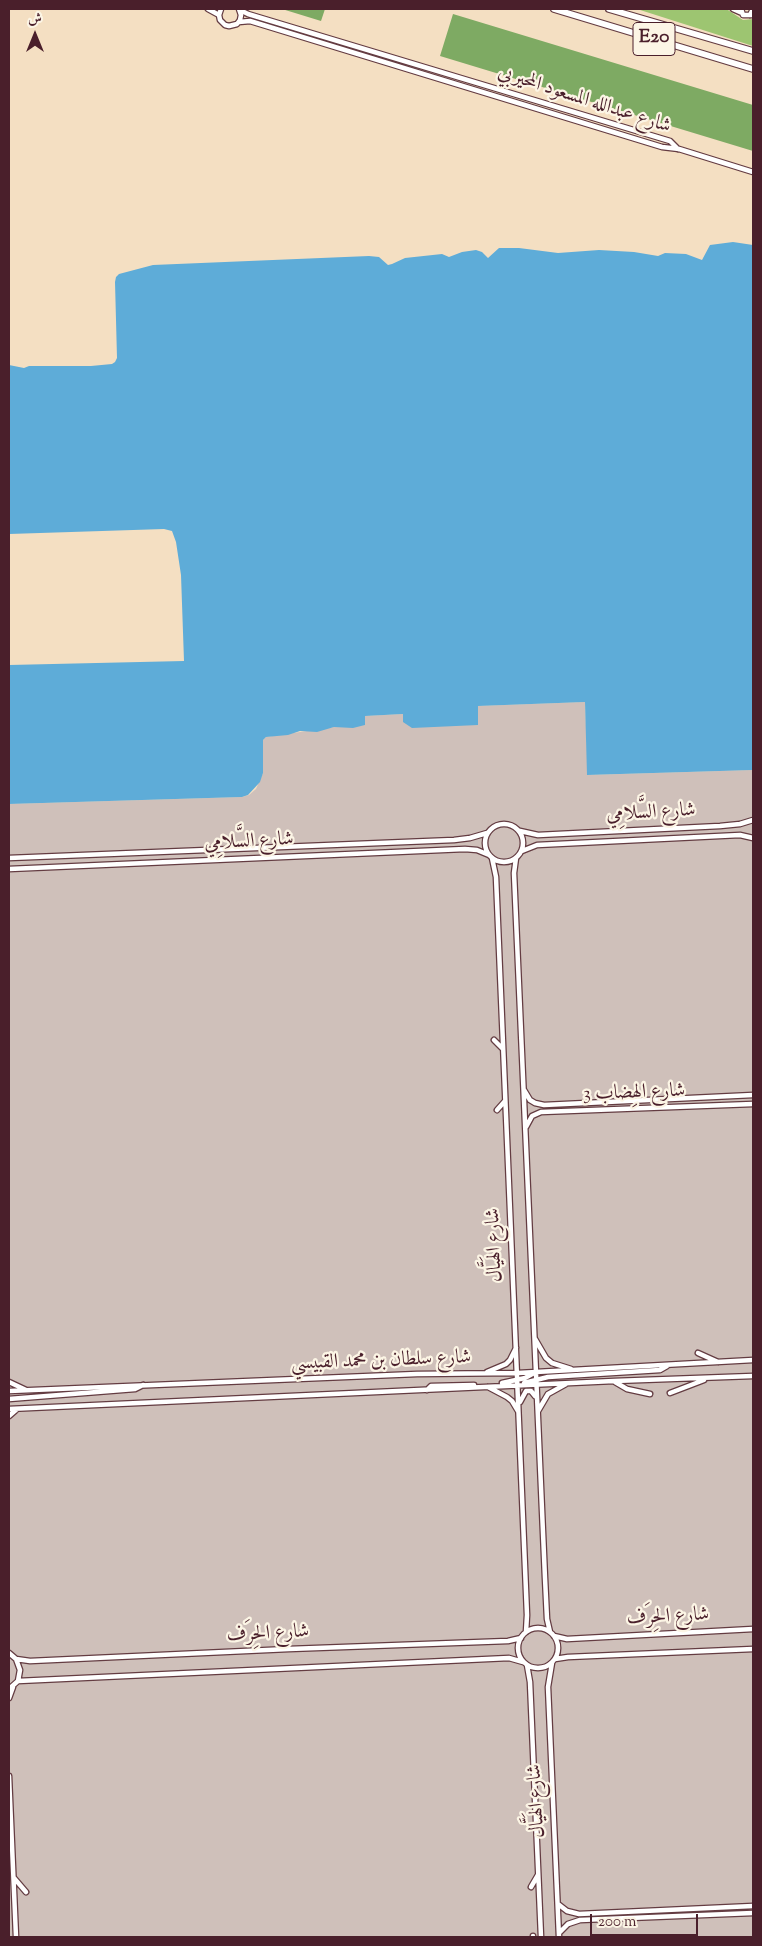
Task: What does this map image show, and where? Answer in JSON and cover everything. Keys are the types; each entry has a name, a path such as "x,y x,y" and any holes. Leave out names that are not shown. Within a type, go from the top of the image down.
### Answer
{"highway":[{"name":"E20","path":"554,9 753,69"},
{"name":"E20","path":"609,9 753,51"}],"street":[{"path":"208,9 219,15 221,9"},
{"path":"239,22 241,18 240,9"},
{"name":"شارع عبدالله المسعود المحيربي","path":"240,9 248,14 664,139 670,141 679,150"},
{"path":"733,9 742,11 745,16 752,15 753,9"},
{"name":"شارع عبدالله المسعود المحيربي","path":"219,15 221,22 227,26 250,21 660,146 679,150"},
{"path":"660,146 666,144 664,139"},
{"path":"679,150 753,172"},
{"name":"شارع السَّلامِي","path":"520,831 538,835 720,826 740,824 753,820"},
{"path":"502,823 511,825 520,831 524,841 522,851 516,858 506,862 491,856 485,842 487,833 493,827 502,823"},
{"name":"شارع السَّلامِي","path":"9,858 454,840 487,833"},
{"name":"شارع السَّلامِي","path":"522,851 537,845 740,835 753,838"},
{"name":"شارع السَّلامِي","path":"9,869 465,849 477,850 491,856"},
{"name":"شارع الهَيَّال","path":"491,856 496,877 528,1615 526,1632"},
{"name":"شارع الهَيَّال","path":"516,858 514,873 545,1597 550,1632"},
{"path":"494,1040 503,1049"},
{"name":"شارع الهِضاب 3","path":"523,1088 530,1100 535,1103 551,1104 753,1095"},
{"path":"497,1110 506,1101"},
{"path":"551,1104 547,1109 551,1112"},
{"name":"شارع الهِضاب 3","path":"525,1130 528,1121 535,1114 551,1112 753,1104"},
{"path":"534,1338 546,1358 552,1363 577,1370"},
{"path":"484,1374 506,1364 516,1347"},
{"path":"698,1353 720,1362"},
{"name":"شارع سلطان بن محمد القبيسي","path":"9,1391 144,1384 518,1373 753,1360"},
{"path":"536,1382 660,1370 668,1366"},
{"path":"427,1390 431,1386 518,1382 536,1372"},
{"name":"شارع سلطان بن محمد القبيسي","path":"9,1409 487,1387 518,1382 568,1383 753,1376"},
{"path":"670,1393 708,1378"},
{"path":"614,1381 627,1389 650,1394"},
{"path":"9,1382 27,1391"},
{"path":"538,1412 548,1394 568,1383"},
{"path":"9,1399 135,1390 144,1384"},
{"path":"487,1387 512,1401 518,1410 520,1418"},
{"path":"519,1403 524,1393 530,1390 535,1394 537,1402"},
{"path":"9,1416 18,1409"},
{"path":"538,1628 550,1632 554,1636 558,1650 554,1661 542,1668 525,1664 518,1653 521,1638 526,1632 538,1628"},
{"name":"شارع الحِرَف","path":"554,1636 566,1639 753,1628"},
{"name":"شارع الحِرَف","path":"16,1659 30,1661 501,1641 521,1638"},
{"name":"شارع الحِرَف","path":"554,1661 579,1657 753,1649"},
{"path":"9,1653 16,1659 20,1670 18,1681 11,1688 9,1698"},
{"name":"شارع الحِرَف","path":"18,1681 509,1658 525,1664"},
{"name":"شارع الهَيَّال","path":"554,1661 548,1687 559,1935"},
{"name":"شارع الهَيَّال","path":"525,1664 530,1682 541,1937"},
{"path":"9,1776 16,1937"},
{"path":"531,1887 538,1874"},
{"path":"14,1878 26,1892"},
{"path":"558,1903 570,1912 583,1914 753,1906"},
{"path":"559,1935 570,1923 583,1920 753,1913"},
{"path":"583,1914 581,1917 583,1920"}],"shaded area":[{"path":"585,702 588,775 753,770 753,1937 9,1937 9,804 242,797 249,795 256,789 263,773 263,740 266,737 334,727 365,725 364,716 403,714 478,725 477,706"}],"green space":[{"path":"282,9 325,9 321,21"},
{"path":"637,9 728,10 743,20 753,19 753,46"},
{"path":"453,14 753,105 753,151 440,56"}],"water":[{"path":"733,242 753,245 753,770 587,775 585,702 478,706 478,725 412,728 403,722 403,714 365,716 365,725 353,728 334,727 317,732 300,731 288,735 266,737 263,740 263,773 260,782 248,795 242,797 9,804 9,665 184,661 181,575 176,542 172,531 164,529 9,534 9,365 24,368 29,366 91,366 115,362 117,358 115,282 119,274 153,265 369,256 379,257 388,265 405,258 442,254 449,257 462,252 476,250 482,252 488,258 499,248 519,248 558,253 599,250 634,252 658,256 665,253 686,254 702,260 710,245"}]}
